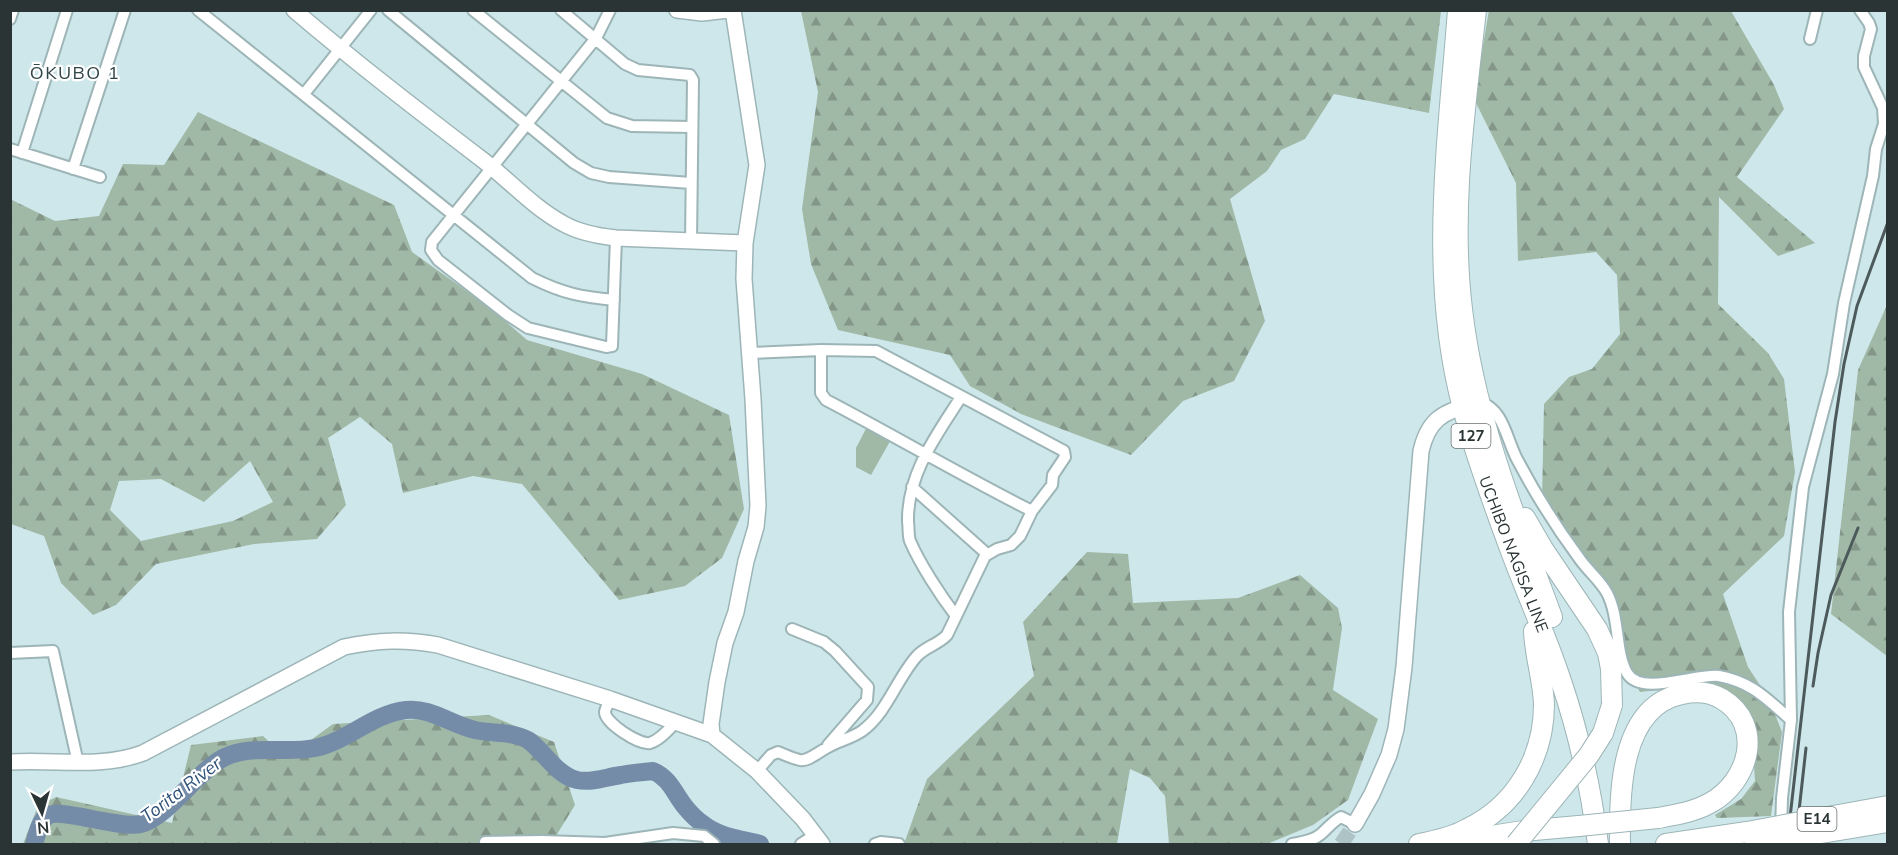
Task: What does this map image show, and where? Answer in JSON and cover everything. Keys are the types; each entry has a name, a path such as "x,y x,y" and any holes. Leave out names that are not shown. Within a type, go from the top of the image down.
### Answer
{"highway":[{"name":"UCHIBO NAGISA LINE","path":"1458,10 1444,182 1442,255 1446,315 1472,405 1490,441 1586,717 1598,762 1612,844"},
{"name":"UCHIBO NAGISA LINE","path":"1476,10 1461,137 1458,251 1475,449 1573,717 1592,799 1598,844"},
{"path":"1503,479 1543,549 1597,630 1608,653 1611,669 1612,705 1603,733 1589,755 1516,844"},
{"path":"1419,844 1468,829 1494,812 1513,795 1535,757 1543,730 1544,701 1535,643 1533,604"},
{"path":"1439,844 1523,831 1579,826 1658,818 1686,812 1710,803 1727,791 1737,779 1747,755 1747,736 1743,723 1735,711 1722,699 1704,692 1690,692 1667,697 1645,717 1634,736 1621,780 1620,844"},
{"name":"E14","path":"1751,838 1887,806"},
{"name":"E14","path":"1666,844 1751,838 1887,822"}],"street":[{"path":"10,19 13,10"},
{"path":"22,153 67,10"},
{"path":"73,169 125,10"},
{"path":"198,10 532,278 585,298 614,300"},
{"path":"294,10 341,50 492,167 547,214 566,225 595,236 745,243"},
{"path":"304,94 371,10"},
{"path":"388,10 574,163 591,173 609,177 691,183"},
{"path":"472,10 607,118 633,126 692,127"},
{"path":"561,10 625,64 638,70 690,75 693,80 691,241"},
{"path":"610,10 596,39 432,242 431,250 438,260 528,328 606,347 612,346 616,238"},
{"path":"677,10 702,13 728,10"},
{"path":"712,735 711,724 717,682 756,527 758,506 744,279 745,243 757,165 733,10"},
{"path":"1810,39 1816,10"},
{"path":"1780,844 1782,798 1791,720 1789,612 1803,487 1833,374 1844,303 1873,176 1876,149 1884,124 1883,108 1864,67 1864,56 1871,28 1860,10"},
{"path":"10,149 100,177"},
{"path":"750,353 821,350 876,351 1065,452 1065,457 1053,476 1052,485 1032,511 1020,536 1011,545 987,554 972,579 947,635 918,655 884,706 862,731 827,748 812,759 800,761 778,752 771,755 756,771"},
{"path":"821,350 821,393 826,400 926,453 976,483 1032,511"},
{"path":"956,616 938,590 909,539 908,504 912,486 926,453 961,397"},
{"path":"1292,844 1319,836 1333,821 1341,817 1355,824 1372,794 1389,755 1396,729 1404,667 1421,451 1425,433 1433,422 1472,405 1491,405 1498,414 1516,457 1549,514 1606,592 1613,609 1623,662 1628,675 1650,684 1717,676 1751,686 1791,720"},
{"path":"912,486 987,554"},
{"path":"792,629 824,642 868,687 867,700 827,748"},
{"path":"10,762 107,763 127,759 143,753 344,646 410,640 438,645 610,699 712,735 756,771 803,819 819,840 801,844"},
{"path":"10,653 53,651 78,763"},
{"path":"610,699 605,712 607,718 627,736 643,743 650,743 661,737 676,722"},
{"path":"485,842 604,843 673,833 704,836 714,844"},
{"path":"875,844 881,842 899,844"}],"green space":[{"path":"801,10 1441,11 1429,113 1334,94 1305,139 1281,150 1267,171 1230,199 1265,321 1234,381 1183,401 1131,455 1021,414 970,386 950,355 838,330 811,264 802,209 818,92"},
{"path":"1489,10 1731,11 1774,85 1784,109 1737,177 1815,243 1778,256 1719,197 1718,304 1768,353 1784,379 1795,472 1784,536 1723,594 1748,667 1769,699 1782,732 1771,816 1717,818 1715,815 1741,799 1755,781 1751,716 1725,691 1672,688 1640,692 1630,674 1621,619 1542,501 1544,404 1569,377 1592,369 1620,334 1617,275 1596,252 1518,261 1516,183 1474,99"},
{"path":"198,112 394,205 412,252 489,307 527,340 642,374 729,415 744,509 722,558 685,586 619,600 522,484 473,476 403,493 392,444 360,417 328,438 346,505 317,539 254,544 156,564 116,605 93,615 61,583 44,536 11,524 10,199 55,221 99,216 123,164 164,165","holes":["250,461 273,502 233,521 141,541 110,510 119,481 161,479 204,502"]},
{"path":"1887,305 1887,656 1831,614 1858,370"},
{"path":"869,423 893,436 871,475 856,467 856,448"},
{"path":"1087,552 1128,554 1133,603 1238,598 1300,575 1338,608 1342,628 1333,690 1378,719 1348,800 1313,825 1267,844 1169,844 1165,796 1150,778 1130,769 1117,844 904,844 927,779 1034,676 1023,622"},
{"path":"489,715 554,742 575,805 551,844 23,844 38,806 56,797 172,823 191,745 263,736 286,758 333,724"}],"waterway":[{"name":"Torita River","path":"34,844 40,825 47,816 64,814 118,824 141,824 161,813 215,763 225,757 247,751 304,750 327,745 382,717 406,710 424,711 475,730 522,737 534,745 556,768 577,780 594,780 653,771 664,778 690,812 709,828 730,837 760,844"}],"tunnel":[{"path":"1341,844 1355,824"}],"railway":[{"path":"1787,844 1835,422 1844,364 1857,306 1888,222"},
{"path":"1813,686 1831,595 1858,528"},
{"path":"1799,811 1806,748"}],"district":[{"name":"ŌKUBO 1","path":"75,73"}]}
